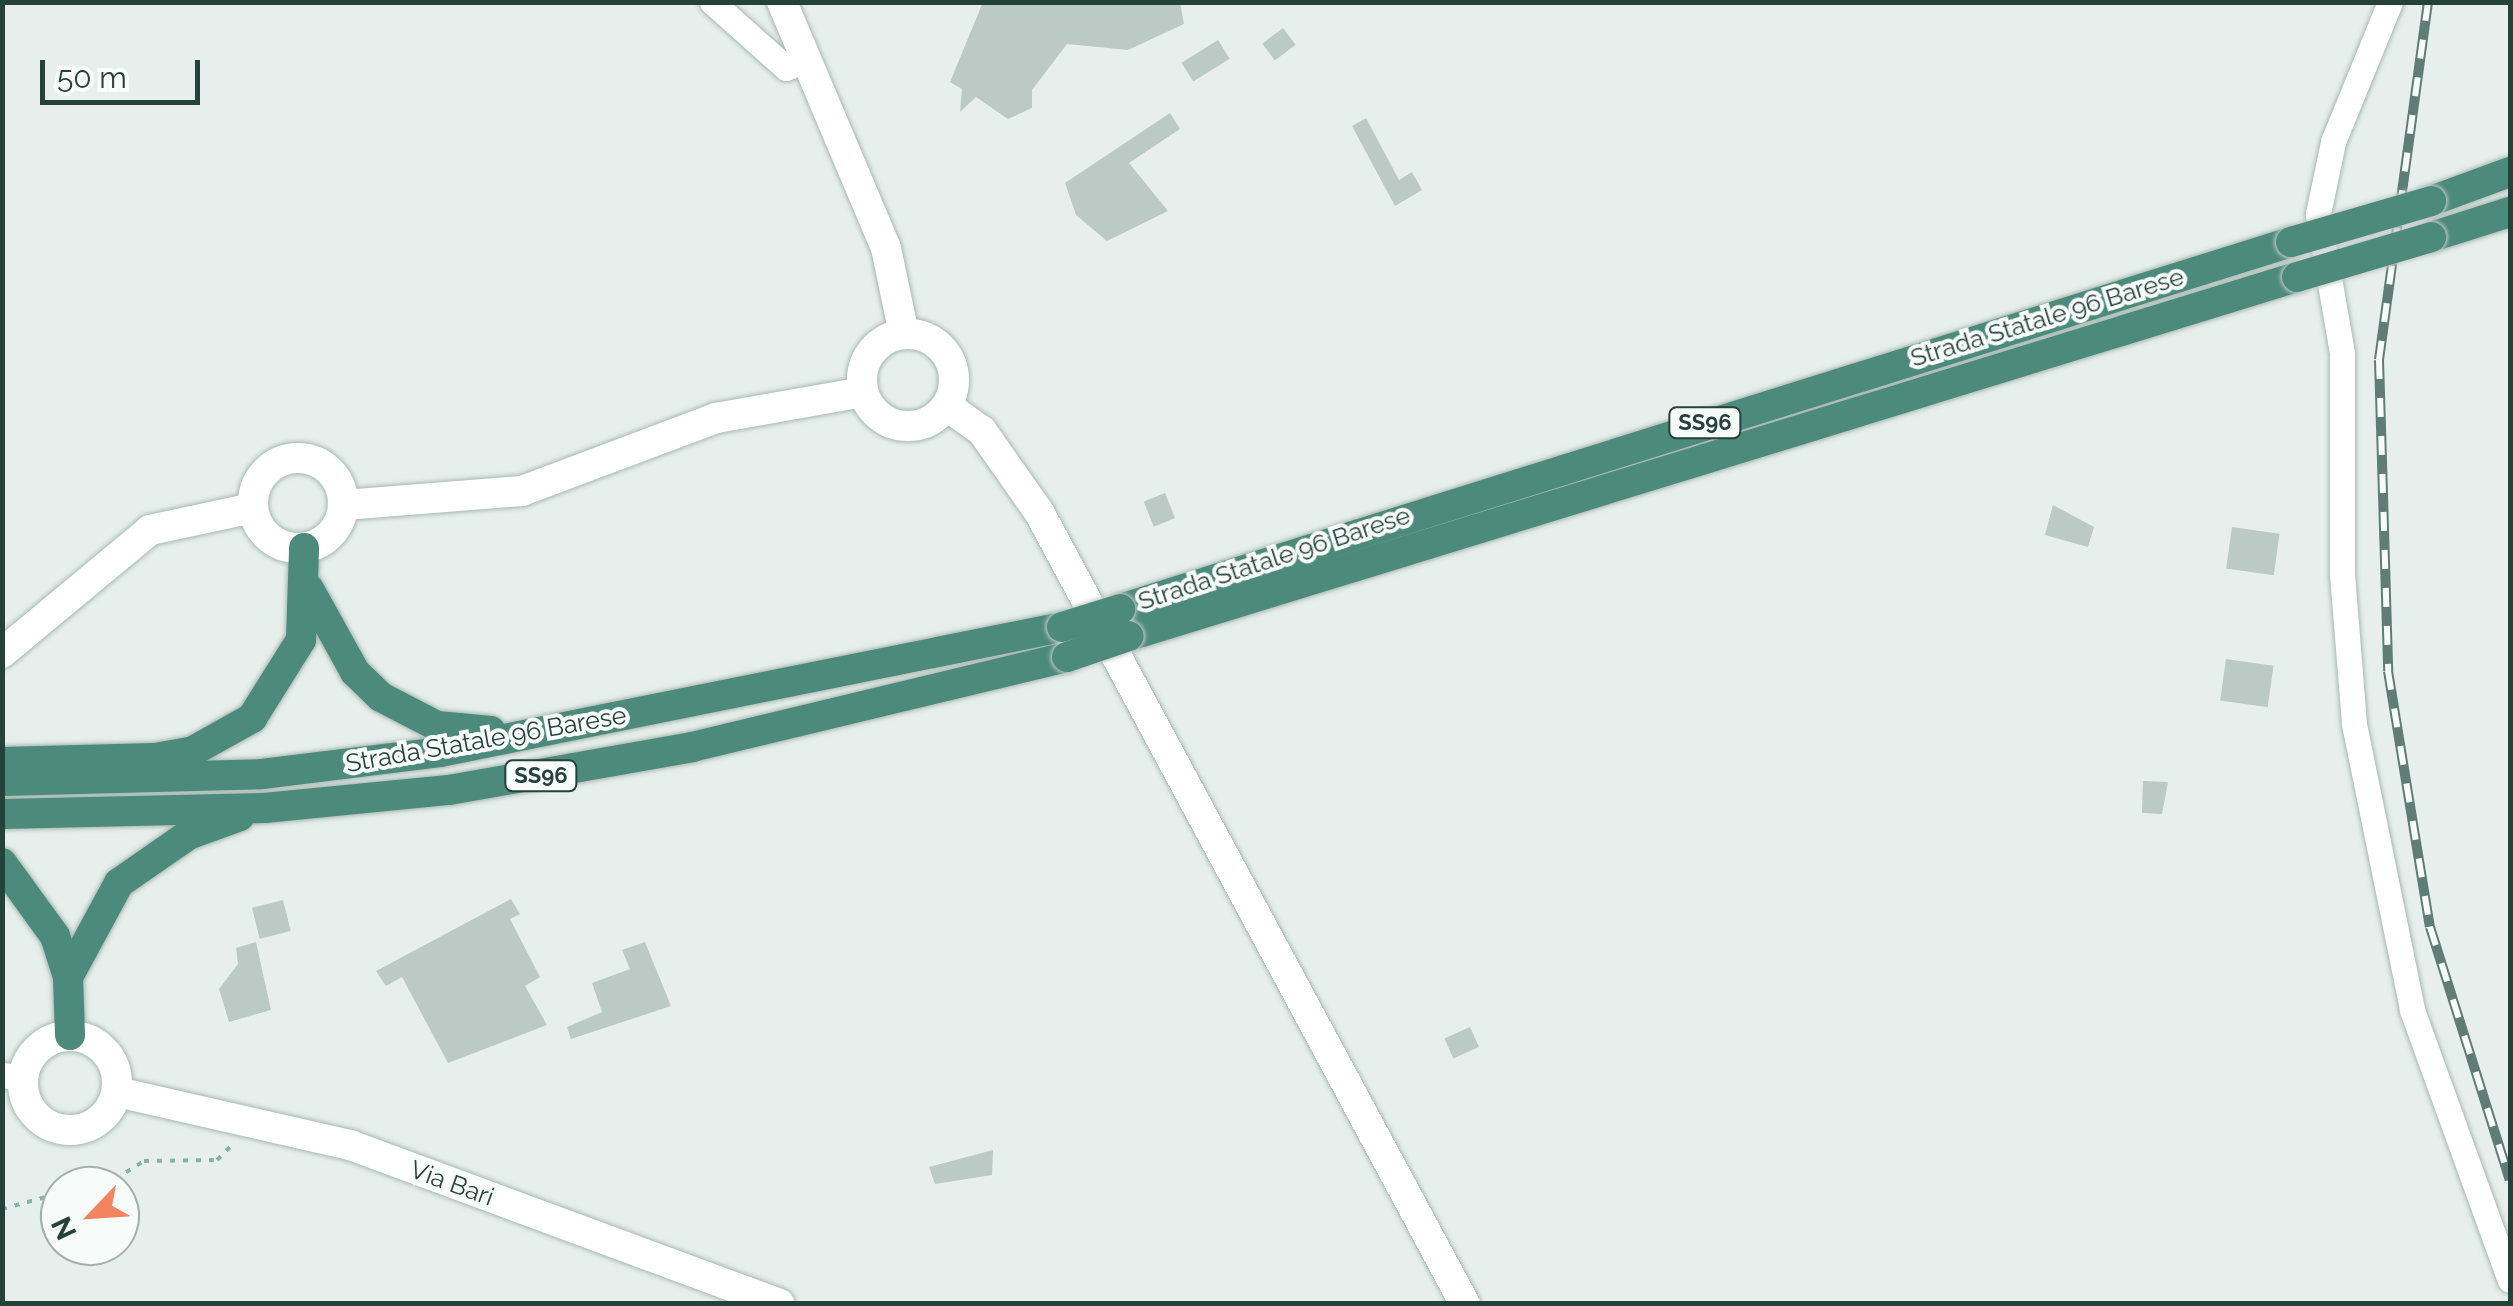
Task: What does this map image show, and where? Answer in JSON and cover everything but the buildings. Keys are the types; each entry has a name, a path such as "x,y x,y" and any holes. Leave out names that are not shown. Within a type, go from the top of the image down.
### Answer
{"highway":[{"name":"Strada Statale 96 Barese","path":"2,814 264,808 583,770 1067,657 1124,623 2510,172"},
{"name":"Strada Statale 96 Barese","path":"2,781 262,774 574,728 1062,627 1124,623 2510,212"},
{"path":"2,762 155,758 226,734 274,696 291,665 309,589 304,548"},
{"path":"309,589 354,672 407,714 475,732 574,728"},
{"path":"68,977 98,910 146,860 264,808"},
{"path":"2,863 41,907 68,977 70,1035"}],"main road":[{"path":"782,2 886,248 904,334"},
{"path":"904,334 944,351 954,378 946,406 908,426 880,416 864,392 866,360 904,334"},
{"path":"342,505 522,491 700,422 864,392"},
{"path":"946,406 982,431 1040,512 1465,1304"},
{"path":"302,458 327,469 342,505 326,538 304,548 276,542 253,508 266,471 302,458"},
{"path":"2,654 150,530 253,508"},
{"path":"70,1035 107,1052 117,1092 92,1126 63,1130 28,1106 13,1076 33,1052 70,1035"},
{"name":"Via Bari","path":"117,1092 248,1115 779,1304"}],"street":[{"path":"712,2 786,68 808,60"},
{"path":"2390,2 2333,142 2318,214 2342,353 2342,574 2354,724 2412,1010 2510,1280"}],"path":[{"path":"140,1167 158,1157 223,1158 248,1115"},
{"path":"2,1208 40,1198"}],"railway":[{"path":"2428,2 2379,360 2388,671 2430,927 2510,1180"}]}
